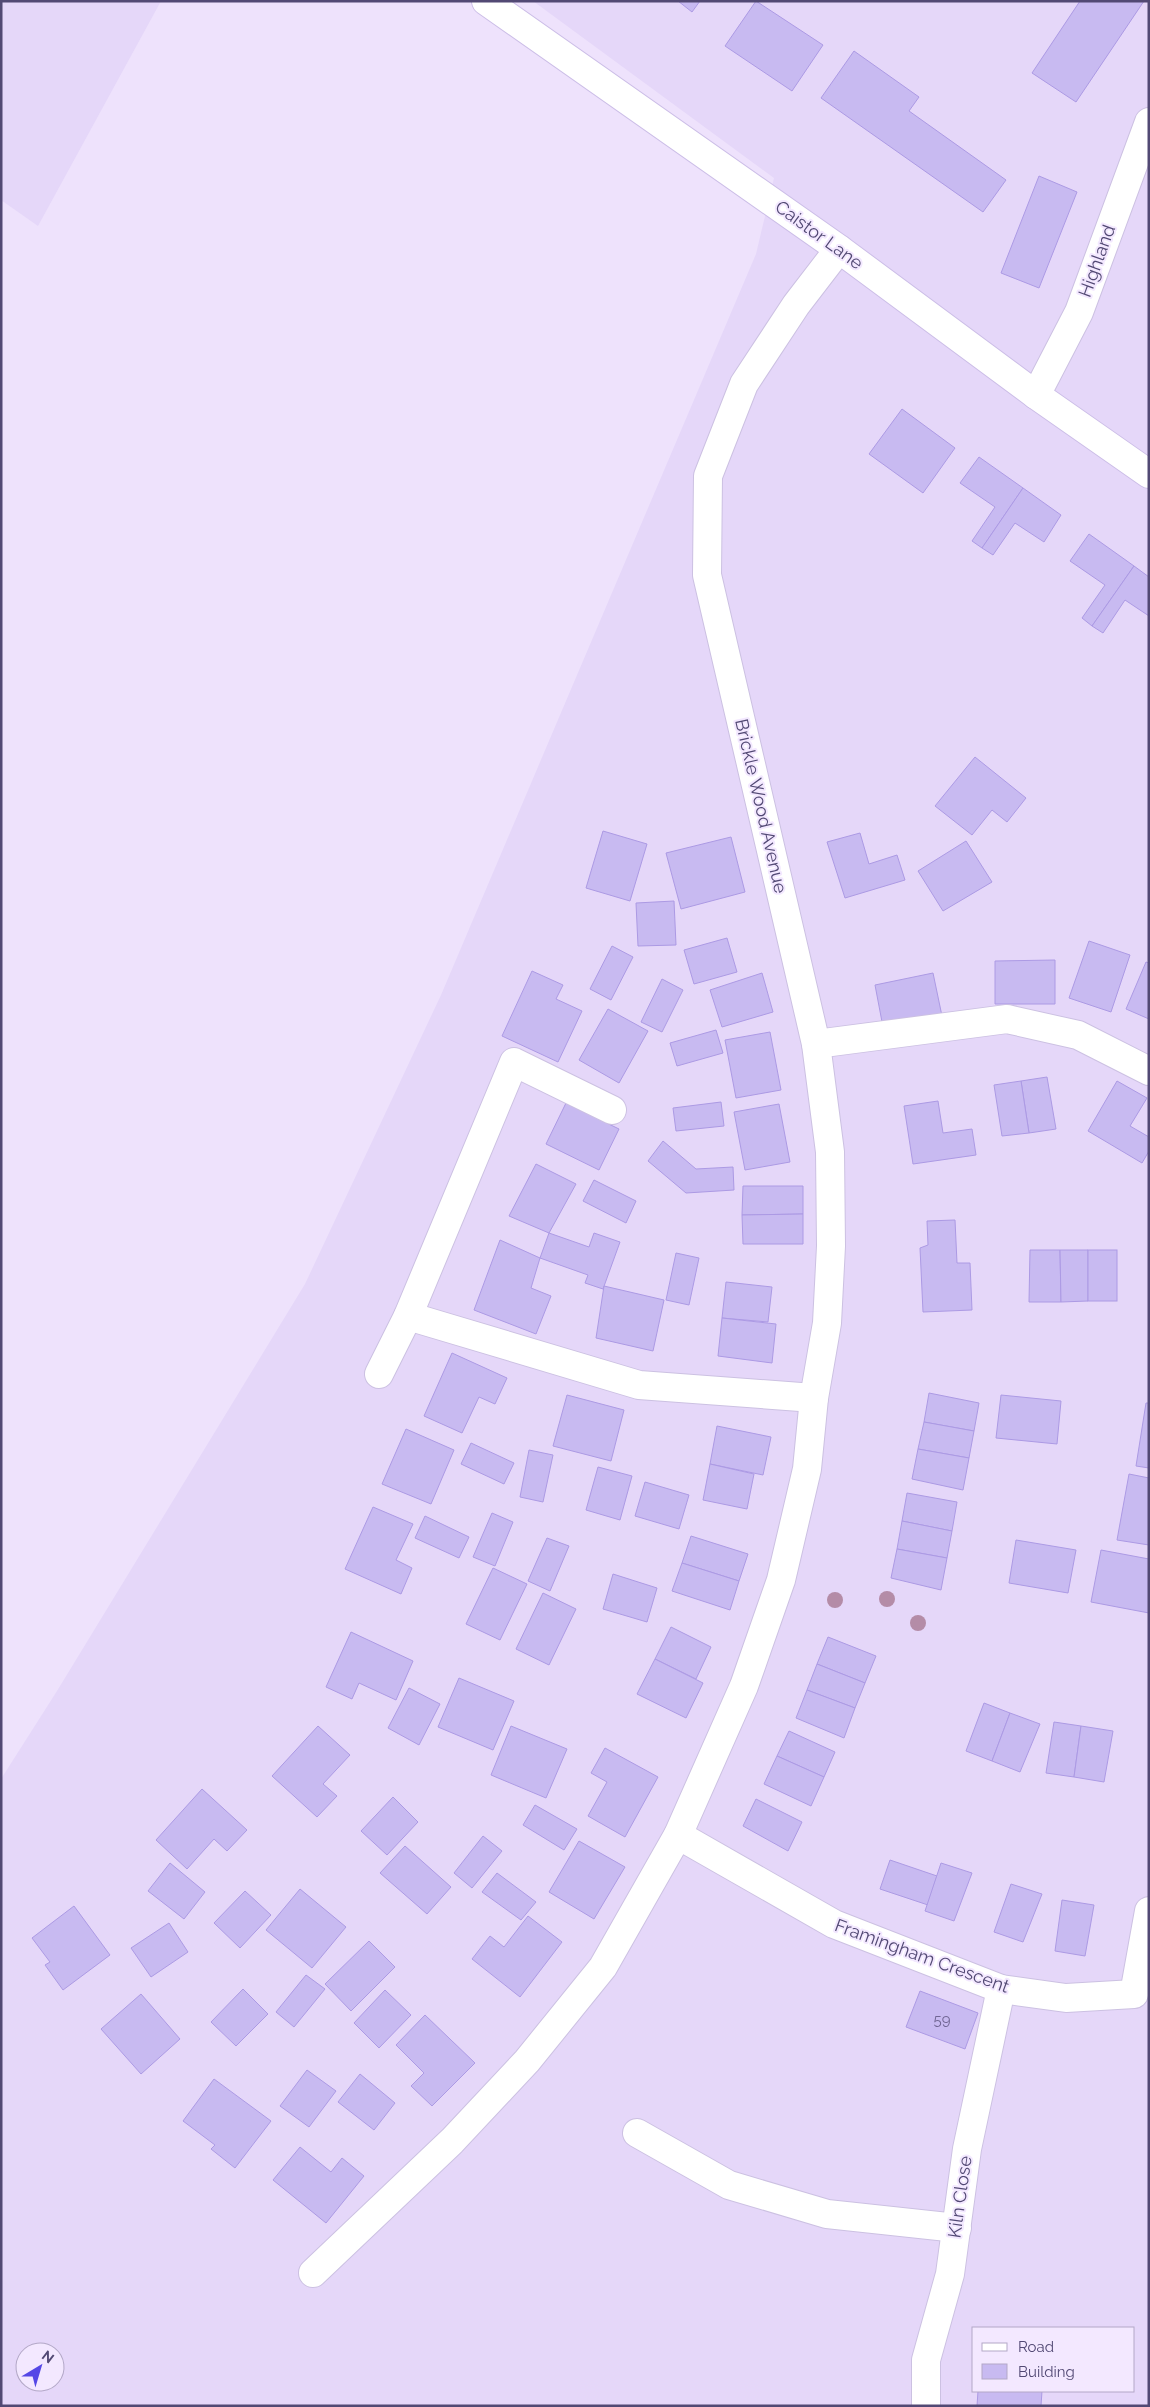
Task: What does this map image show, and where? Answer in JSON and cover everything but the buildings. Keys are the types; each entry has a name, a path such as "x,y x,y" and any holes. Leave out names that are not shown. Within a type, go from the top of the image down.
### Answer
{"street":[{"name":"Caistor Lane","path":"486,1 839,249 1036,395 1149,474"},
{"name":"Highland","path":"1036,395 1079,312 1149,122"},
{"name":"Brickle Wood Avenue","path":"313,2273 452,2141 527,2060 603,1966 678,1835 744,1686 781,1580 807,1469 814,1398 827,1323 831,1246 830,1152 816,1044 707,575 708,476 744,384 796,305 839,249"},
{"path":"816,1044 1007,1019 1078,1036 1149,1071"},
{"path":"379,1374 408,1316 514,1062 612,1110"},
{"path":"408,1316 639,1385 814,1398"},
{"name":"Framingham Crescent","path":"678,1835 834,1924 1001,1988 1066,1998 1134,1994 1149,1911"},
{"name":"Kiln Close","path":"926,2406 926,2360 950,2274 967,2149 1001,1988"},
{"path":"637,2133 729,2185 827,2214 956,2228"}],"shaded area":[{"path":"1,1 161,1 38,226 1,200"},
{"path":"533,1 1149,1 1149,2406 1,2406 1,1779 57,1691 305,1284 441,995 756,254 774,178"}]}
